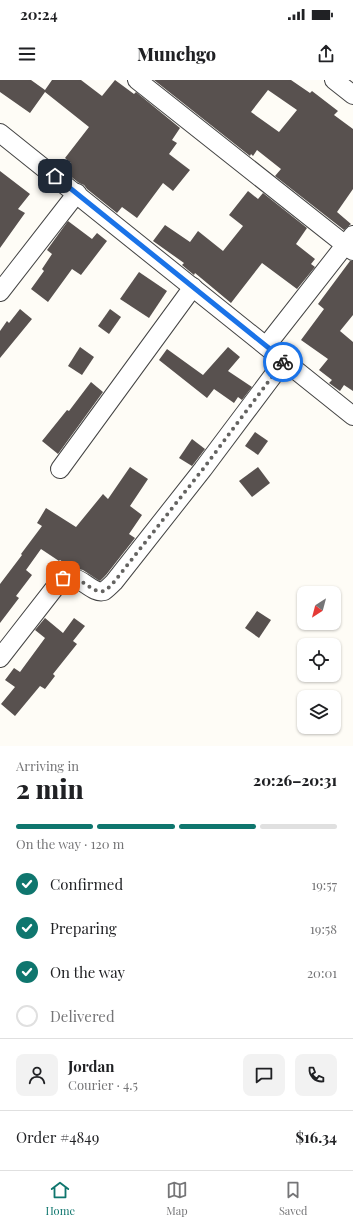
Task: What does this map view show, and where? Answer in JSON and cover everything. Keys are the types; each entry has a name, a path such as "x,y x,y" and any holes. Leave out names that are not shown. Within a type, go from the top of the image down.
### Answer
{"street":[{"path":"138,80 350,243 266,346"},
{"path":"334,80 353,95"},
{"path":"0,133 353,416"},
{"path":"0,292 77,194"},
{"path":"60,469 193,287"},
{"path":"0,658 63,578 77,578 98,591 104,591 114,582 203,469 284,361"}],"building":[{"path":"0,80 31,80 45,90 52,80 81,80 102,96 115,80 134,94 136,92 180,128 172,140 177,143 169,154 190,170 173,191 163,183 137,218 122,207 117,213 84,185 79,183 64,171 71,163 65,158 89,127 45,92 30,113 0,92"},
{"path":"154,80 291,80 310,93 312,91 338,111 334,115 353,129 353,189 337,212 351,224 344,230 275,176 281,169 257,150 253,156 251,154 250,156","holes":["268,90 297,110 279,132 251,112"]},
{"path":"0,171 30,194 18,209 25,213 0,248"},
{"path":"248,191 258,199 263,193 307,228 296,244 315,259 311,264 315,267 297,289 262,263 231,303 195,273 194,275 182,265 184,263 153,241 165,225 190,242 198,231 223,251 243,226 229,215"},
{"path":"68,221 92,239 97,233 107,241 81,275 72,269 48,302 31,289 44,271 42,269 52,254 47,250"},
{"path":"350,261 353,261 353,315 340,331 353,342 353,391 344,385 340,391 329,383 332,380 319,370 328,359 301,340 324,309 318,304"},
{"path":"139,272 167,291 149,318 120,299"},
{"path":"20,309 32,319 0,358 0,331 7,321 9,323"},
{"path":"110,309 121,317 109,334 98,326"},
{"path":"80,347 94,357 82,375 68,366"},
{"path":"228,347 240,357 228,371 252,387 242,400 238,397 234,403 214,389 207,398 159,360 167,349 203,375"},
{"path":"91,382 103,392 58,454 42,441 67,410 69,411"},
{"path":"255,432 268,441 258,455 245,446"},
{"path":"192,439 205,449 192,466 179,458"},
{"path":"130,467 148,479 130,506 142,515 129,534 135,538 106,575 100,581 83,570 70,567 41,549 26,570 32,575 16,596 19,598 0,623 0,584 42,526 37,523 46,508 76,527 103,494 108,499"},
{"path":"258,467 270,483 252,497 239,481"},
{"path":"257,611 271,620 259,638 245,628"},
{"path":"45,618 63,633 74,618 85,626 73,641 77,644 53,674 55,676 45,689 40,686 15,716 1,704 15,687 5,680 14,668 20,672 45,638 35,630"}],"way so far":[{"path":"63,578 77,578 98,591 104,591 109,587 203,469 283,362"}],"route":[{"path":"55,176 275,353 284,361 283,362"}]}
